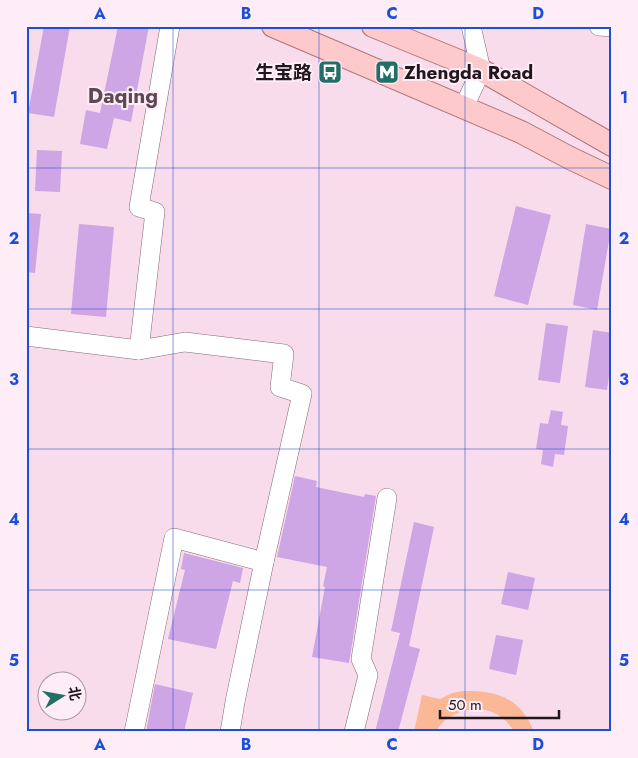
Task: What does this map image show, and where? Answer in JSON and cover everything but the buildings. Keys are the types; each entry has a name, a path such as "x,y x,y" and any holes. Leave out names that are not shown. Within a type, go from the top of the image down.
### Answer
{"main road":[{"path":"273,26 521,132 612,178"},
{"path":"374,26 480,70 612,145"},
{"path":"570,158 612,185"}],"street":[{"path":"139,350 155,212 139,207 170,26"},
{"path":"464,107 480,70 472,26"},
{"path":"599,26 612,27"},
{"path":"26,336 139,350 185,342 284,354 280,387 302,394 264,562 230,732"},
{"path":"354,732 368,675 361,659 387,498"},
{"path":"134,732 174,538 264,562"}],"shaded area":[{"path":"463,691 487,692 506,698 522,711 529,720 534,732 514,732 497,714 481,709 473,709 448,718 436,732 414,732 422,695 440,699 452,693"}],"place":[{"name":"生宝路","path":"330,72"},
{"name":"Zhengda Road","path":"387,72"}],"district":[{"name":"Daqing","path":"123,96"}]}
